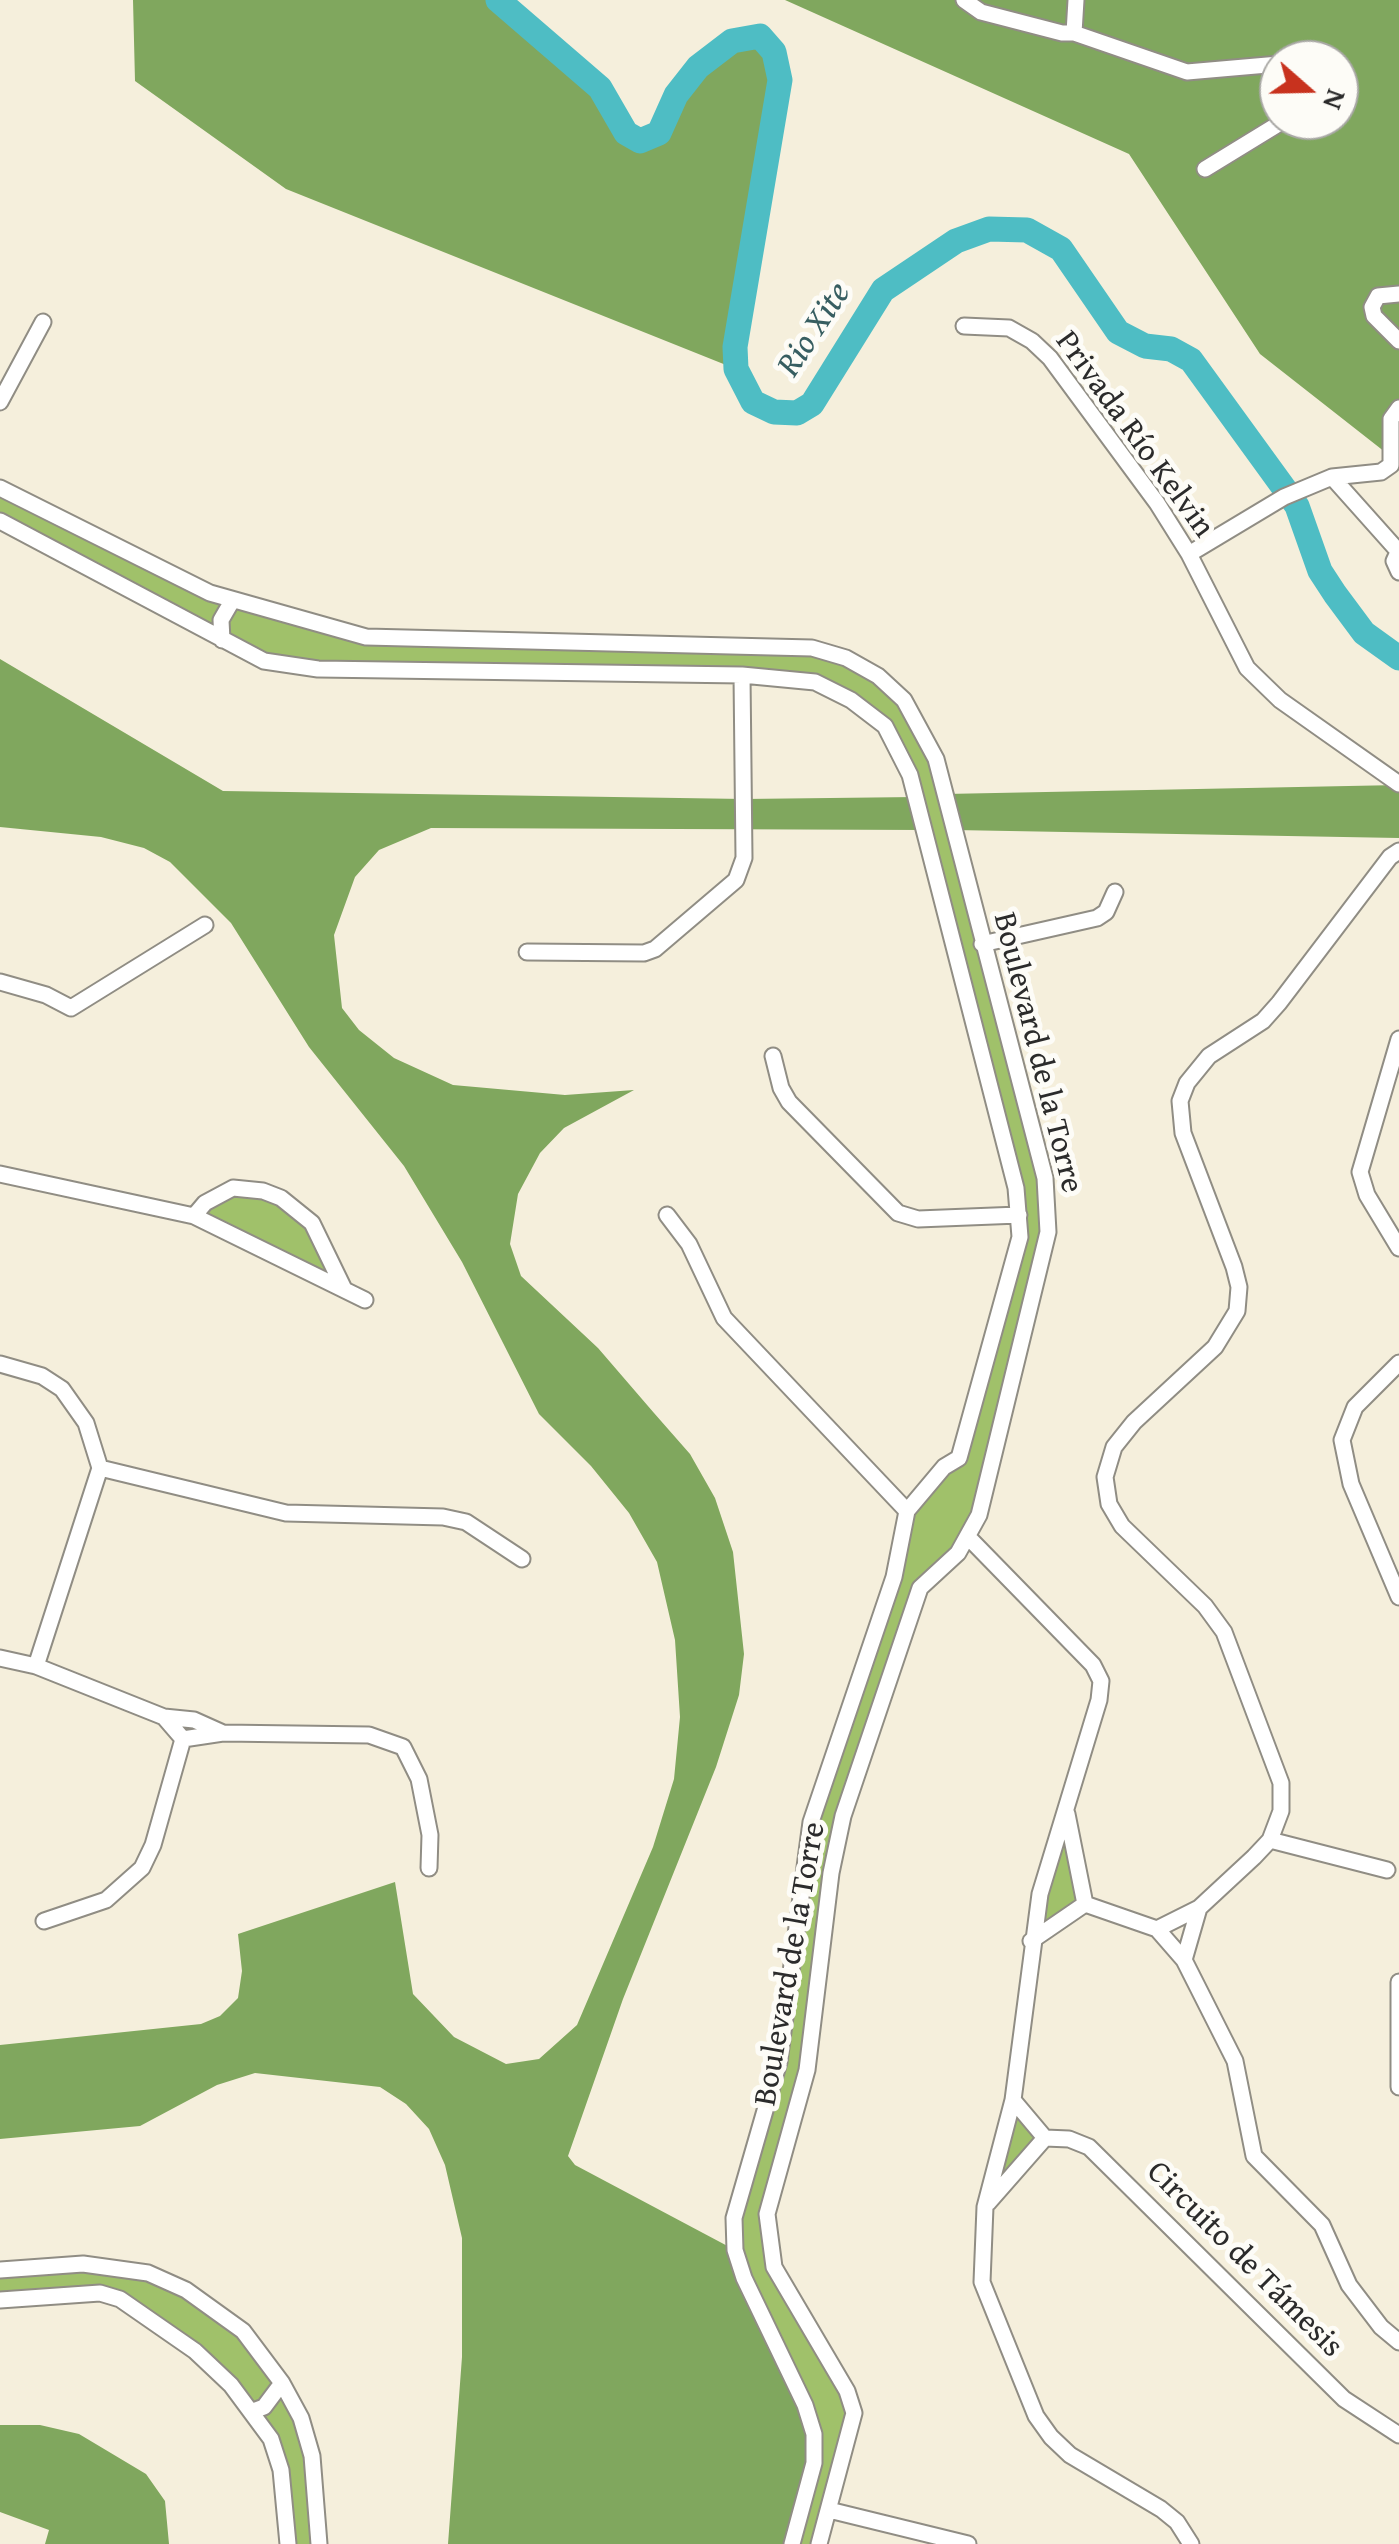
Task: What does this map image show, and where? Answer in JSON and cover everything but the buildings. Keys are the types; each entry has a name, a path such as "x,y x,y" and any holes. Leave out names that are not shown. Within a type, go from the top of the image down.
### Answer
{"street":[{"path":"964,0 981,12 1053,32 1074,33 1187,72 1259,66"},
{"path":"1074,33 1076,0"},
{"path":"1205,169 1259,136"},
{"path":"1399,294 1378,296 1372,306 1374,316 1399,341"},
{"path":"0,402 43,322"},
{"name":"Privada Río Kelvin","path":"964,326 1009,328 1032,341 1050,358 1151,494 1189,554 1247,668 1280,700 1399,784"},
{"path":"1189,554 1284,497 1332,477 1382,472 1391,465 1391,419 1399,408"},
{"path":"1332,477 1399,550 1394,561 1399,572"},
{"name":"Boulevard de la Torre","path":"0,488 232,602 366,637 784,645 846,658 878,676 904,700 924,730 941,776 1045,1178 1048,1206 1045,1252 969,1538 920,1588 843,1816 831,1873 807,2070 767,2214 774,2268 847,2391 854,2412 820,2544"},
{"name":"Boulevard de la Torre","path":"0,521 242,652 278,663 742,676 816,682 851,700 885,726 900,750 924,830 1019,1214 1016,1260 960,1458 944,1467 908,1511 894,1576 810,1822 779,2062 734,2218 735,2250 744,2278 805,2405 814,2434 814,2463 792,2544"},
{"path":"222,640 221,620 232,602"},
{"path":"366,637 372,648 366,668"},
{"path":"527,952 644,953 655,949 736,880 744,858 742,676"},
{"path":"1158,1929 1198,1908 1270,1840 1282,1811 1281,1783 1224,1632 1205,1606 1122,1526 1109,1504 1105,1477 1114,1447 1124,1434 1216,1347 1237,1311 1234,1267 1183,1134 1179,1114 1186,1083 1209,1056 1263,1021 1280,1003 1390,857 1399,851"},
{"path":"982,944 1097,918 1106,912 1115,892"},
{"path":"0,982 46,995 71,1008 205,925"},
{"path":"1399,1039 1360,1172 1367,1195 1399,1248"},
{"path":"774,1056 780,1088 789,1102 898,1213 918,1219 1019,1214"},
{"path":"0,1174 194,1216 365,1300"},
{"path":"194,1216 204,1203 233,1188 263,1190 281,1198 312,1224 344,1289"},
{"path":"667,1215 689,1244 724,1318 908,1511"},
{"path":"1399,1363 1355,1407 1342,1440 1351,1484 1399,1597"},
{"path":"0,1364 42,1376 62,1389 86,1423 100,1468 36,1666"},
{"path":"960,1458 977,1460 988,1475"},
{"path":"100,1468 286,1513 455,1519 488,1534 522,1559"},
{"path":"969,1538 1094,1665 1100,1681 1099,1700 1040,1894 1013,2100 985,2206 982,2282 1036,2416 1070,2454 1169,2516 1191,2544"},
{"path":"894,1576 905,1587 920,1588"},
{"path":"0,1658 36,1666 164,1717 194,1720 222,1734"},
{"path":"164,1717 184,1740"},
{"path":"184,1740 222,1734 369,1735 403,1747 419,1779 430,1835 430,1868"},
{"path":"44,1921 106,1900 142,1868 184,1740"},
{"path":"1066,1810 1085,1904"},
{"path":"1270,1840 1387,1870"},
{"path":"1085,1904 1158,1929 1184,1960 1235,2060 1254,2156 1322,2225 1350,2285 1381,2326 1399,2342"},
{"path":"1031,1941 1085,1904"},
{"path":"1184,1960 1198,1908"},
{"path":"1399,1982 1399,2086"},
{"path":"985,2206 1045,2138 1013,2100"},
{"name":"Circuito de Támesis","path":"1045,2138 1069,2139 1089,2148 1344,2399 1379,2426 1399,2434"},
{"path":"0,2270 82,2264 148,2273 217,2310 243,2331 282,2383 301,2418 312,2456 319,2544"},
{"path":"120,2299 134,2279 148,2273"},
{"path":"0,2300 78,2292 120,2299 195,2351 254,2411 271,2439 281,2470 288,2544"},
{"path":"254,2411 275,2397 282,2383"},
{"path":"829,2510 968,2544"}],"green space":[{"path":"133,0 498,0 600,88 626,133 640,141 659,133 676,95 698,67 732,41 760,36 774,52 780,80 735,347 736,369 286,189 135,81"},
{"path":"785,0 1399,0 1399,463 1260,354 1129,154"},
{"path":"0,488 181,581 366,637 784,645 878,676 924,730 1048,1206 979,1515 920,1588 843,1816 807,2070 768,2242 854,2413 819,2544 792,2544 734,2218 771,2092 806,1848 907,1511 960,1458 1019,1215 910,775 885,726 815,682 264,661 0,521"},
{"path":"0,659 223,791 744,799 916,797 924,830 431,828 379,850 355,877 334,935 342,1008 359,1030 394,1058 453,1085 565,1095 634,1090 564,1128 540,1153 518,1194 510,1244 521,1276 598,1348 690,1454 715,1498 733,1552 744,1654 739,1695 716,1767 623,1999 568,2156 575,2165 735,2250 814,2434 792,2544 448,2544 462,2357 462,2238 445,2165 429,2129 406,2104 380,2087 255,2073 217,2085 140,2126 0,2139 0,2045 201,2024 220,2016 238,1998 242,1971 238,1934 395,1882 413,1994 454,2037 506,2064 539,2059 577,2025 653,1847 674,1779 680,1717 675,1640 657,1562 629,1513 591,1466 539,1414 462,1262 404,1166 309,1047 231,923 170,862 144,848 101,837 0,827"},
{"path":"1399,785 1399,838 954,830 945,794"},
{"path":"233,1188 298,1210 344,1289 194,1216"},
{"path":"1066,1810 1085,1904 1031,1941"},
{"path":"1013,2100 1045,2138 986,2206"},
{"path":"115,2265 217,2310 301,2418 319,2544 288,2544 281,2471 231,2385 120,2299 0,2300 0,2270"},
{"path":"0,2425 40,2425 79,2434 146,2474 165,2501 169,2544 45,2544 49,2530 0,2512"}],"waterway":[{"name":"Rio Xite","path":"498,0 600,88 626,133 640,141 659,133 676,95 698,67 732,41 760,36 774,52 780,80 735,347 736,369 753,402 774,412 797,413 812,404 883,290 956,241 989,229 1027,230 1061,249 1118,332 1145,346 1171,349 1191,360 1297,506 1320,571 1335,594 1364,633 1399,658"}]}
